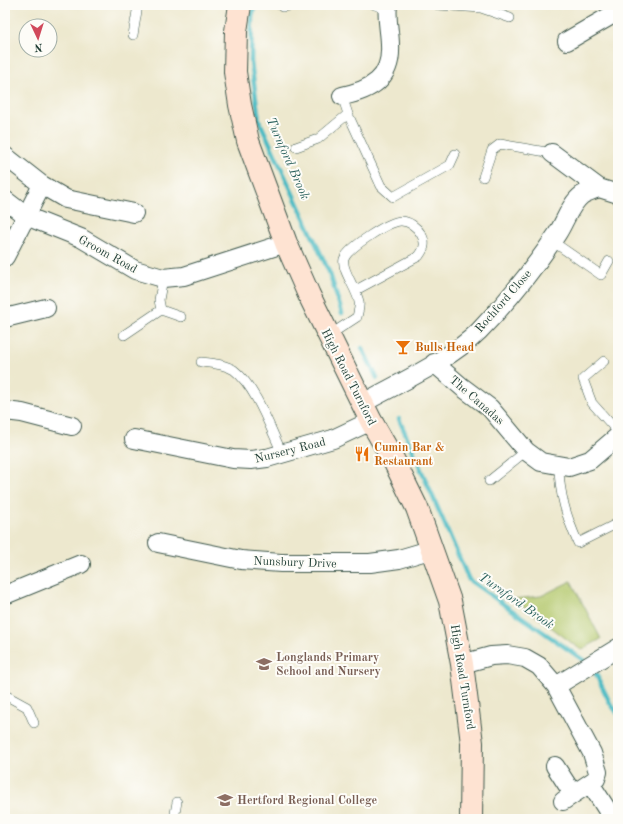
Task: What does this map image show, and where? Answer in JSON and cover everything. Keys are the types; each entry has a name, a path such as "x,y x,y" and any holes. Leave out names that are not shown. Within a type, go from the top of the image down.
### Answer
{"main road":[{"name":"High Road Turnford","path":"240,5 236,31 235,72 240,106 248,141 286,243 328,336 417,508 433,549 450,600 462,664 472,743 471,819"},
{"path":"456,819 471,788"}],"street":[{"path":"342,96 365,90 374,84 384,74 390,53 383,7"},
{"path":"567,41 616,10"},
{"path":"552,153 599,188 618,194"},
{"path":"5,156 42,185 73,202 134,213"},
{"path":"5,257 42,185"},
{"name":"Rochford Close","path":"367,412 478,332 499,309 552,241 581,196 599,188"},
{"name":"Groom Road","path":"5,200 26,216 81,238 135,270 163,278 189,275 286,243"},
{"path":"5,318 46,308"},
{"name":"The Canadas","path":"434,363 490,408 526,452 540,462 559,466 569,466 590,460 618,436"},
{"path":"5,411 22,413 72,426"},
{"name":"Nursery Road","path":"134,438 234,459 251,460 267,458 333,439 367,412"},
{"name":"Nunsbury Drive","path":"158,543 241,560 288,563 370,563 399,559 433,549"},
{"path":"5,595 81,564"},
{"path":"556,686 618,648"},
{"path":"462,664 491,656 507,655 524,658 539,666 556,686 592,752 598,772 596,779 568,798 555,766"},
{"path":"590,783 614,819"}],"lane":[{"path":"133,35 138,5"},
{"path":"282,7 297,5"},
{"path":"438,5 481,8 510,18"},
{"path":"342,96 348,114 381,186 393,197 450,165 455,154"},
{"path":"296,147 318,139 348,114"},
{"path":"483,177 492,150 500,144 552,153"},
{"path":"328,336 357,317 359,304 356,290 344,266 344,259 349,251 392,223 402,221 411,223 424,239 424,248 419,256 356,290"},
{"path":"552,241 601,275 609,261"},
{"path":"161,310 159,300 163,278"},
{"path":"161,310 181,317"},
{"path":"124,335 161,310"},
{"path":"604,361 583,379 592,403 618,432"},
{"path":"201,362 218,364 233,369 245,381 264,415 282,453"},
{"path":"489,481 526,452"},
{"path":"559,466 559,482 565,513 578,543 618,523"},
{"path":"5,695 27,707 34,723"},
{"path":"174,819 177,802"}],"green space":[{"path":"571,581 601,639 581,650 514,599 541,596"}],"waterway":[{"name":"Turnford Brook","path":"255,5 252,16 251,62 259,120 330,274 342,313"},
{"name":"Turnford Brook","path":"362,348 377,378"},
{"name":"Turnford Brook","path":"399,419 469,580 586,662"},
{"name":"Turnford Brook","path":"593,668 610,703 618,714"}],"place":[{"name":"Bulls Head","path":"403,347"},
{"name":"Cumin Bar & Restaurant","path":"362,454"},
{"name":"Longlands Primary School and Nursery","path":"264,664"},
{"name":"Hertford Regional College","path":"225,800"}]}
